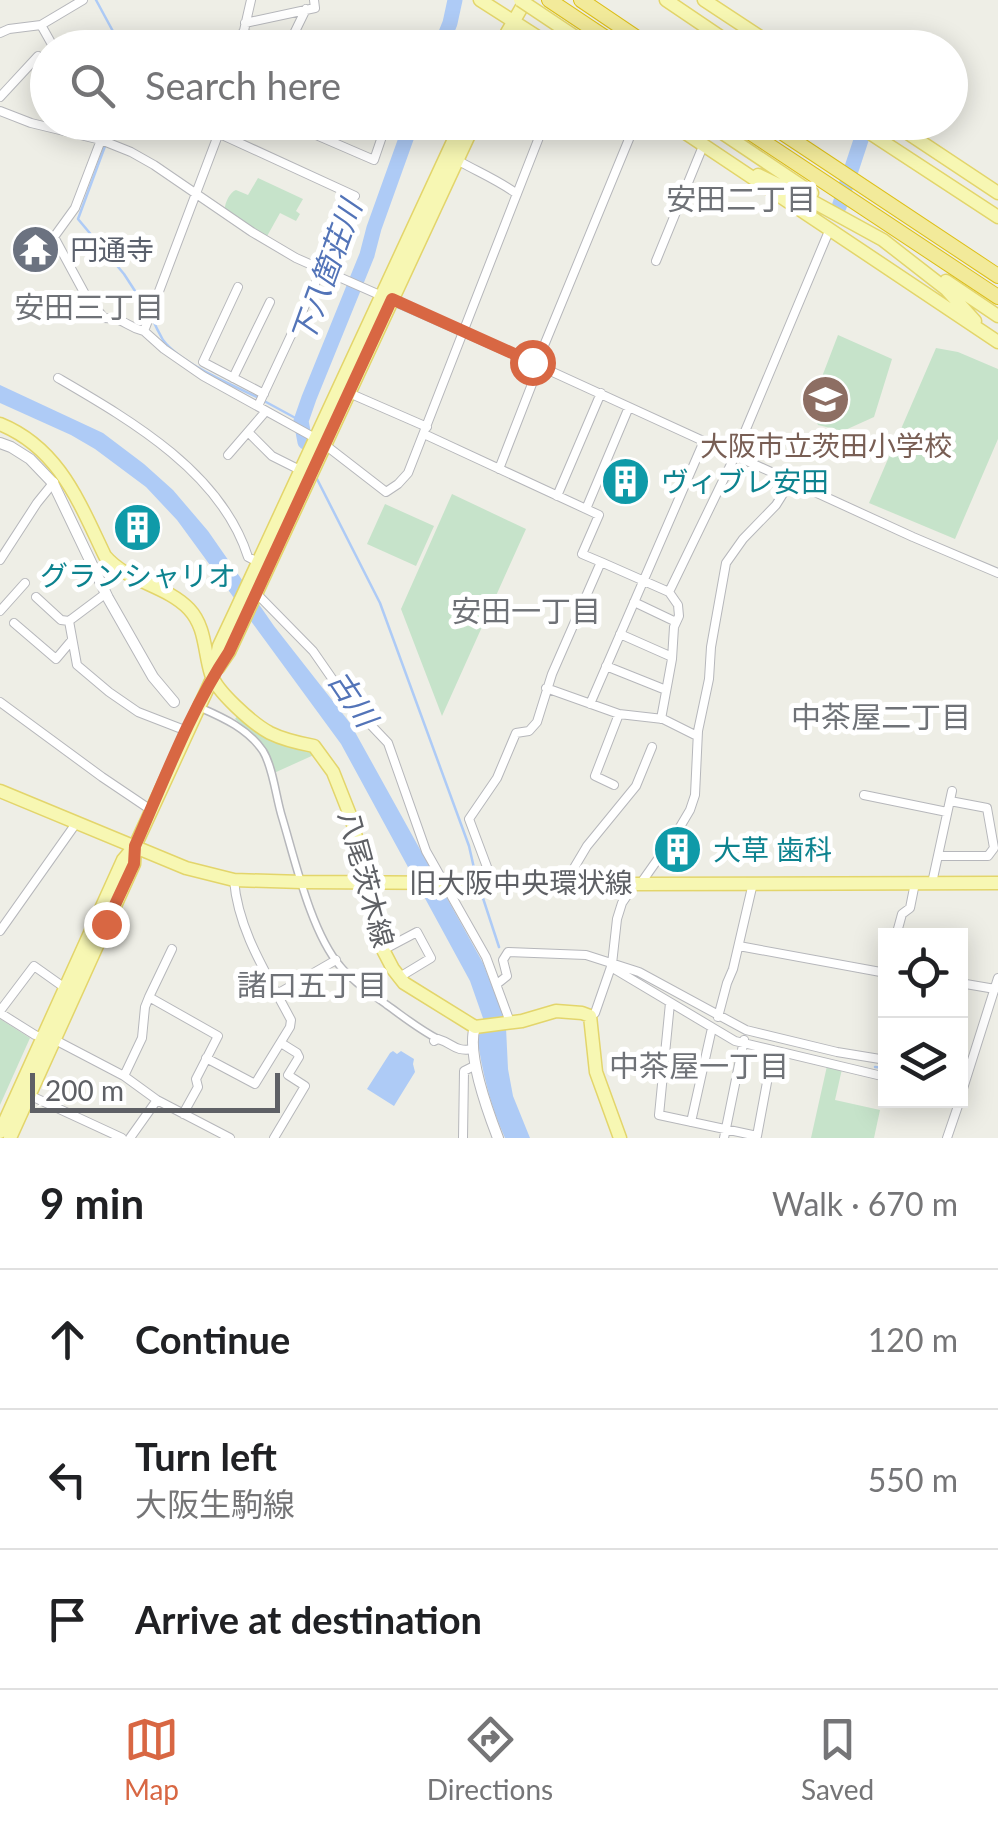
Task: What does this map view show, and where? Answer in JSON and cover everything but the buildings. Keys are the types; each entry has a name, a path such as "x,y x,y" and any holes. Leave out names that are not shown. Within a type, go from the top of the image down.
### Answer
{"highway":[{"path":"549,0 594,30"},
{"path":"580,0 625,30"},
{"path":"596,0 638,30"},
{"path":"761,140 998,296"},
{"path":"792,140 998,276"}],"main road":[{"path":"480,0 527,30"},
{"path":"513,30 523,0 566,30"},
{"path":"666,0 711,30"},
{"path":"704,0 751,30"},
{"path":"510,30 515,22"},
{"path":"315,442 349,393 454,140"},
{"path":"10,1138 29,1096 65,988 212,678 220,646 239,616 315,442 466,140"},
{"path":"694,140 994,340"},
{"path":"733,140 998,316"},
{"path":"881,140 998,218"},
{"path":"918,140 998,193"},
{"path":"703,146 883,240 950,293 994,340"},
{"path":"958,191 998,208"},
{"path":"0,424 25,435 44,450 57,478 112,564 163,590 189,609 200,625 212,678"},
{"path":"252,588 258,562 303,472"},
{"name":"八尾茨木線","path":"212,678 224,695 266,731 314,746 333,772 352,820 374,924 382,950 398,978 430,1001 479,1026"},
{"name":"旧大阪中央環状線","path":"0,790 186,868 234,880 998,883"},
{"path":"0,1132 134,864 135,846"},
{"path":"479,1026 522,1021 556,1011 590,1016 596,1072 620,1138"}],"street":[{"path":"0,33 41,25 83,0"},
{"path":"243,30 251,0"},
{"path":"244,27 315,8 314,0"},
{"path":"297,30 306,10"},
{"path":"41,25 44,30"},
{"path":"244,27 249,30"},
{"path":"0,97 30,65"},
{"path":"0,111 30,123"},
{"path":"97,140 154,165 281,251 998,572"},
{"path":"144,330 218,140"},
{"path":"233,140 355,196"},
{"path":"328,140 374,160 381,140"},
{"path":"238,288 203,362 233,378 294,428 386,492 406,476 426,430 537,140"},
{"path":"498,469 629,140"},
{"path":"101,141 76,208 54,237 86,296 104,318 120,318 144,330 164,350 203,376 262,402"},
{"path":"656,261 703,146"},
{"path":"457,160 517,194"},
{"path":"669,592 735,454 829,231"},
{"path":"228,455 248,432 322,269"},
{"path":"233,378 270,302"},
{"path":"58,378 150,436 182,463 224,509 240,532 248,557 258,562"},
{"path":"349,393 599,515 582,554 669,592 678,608 661,719"},
{"path":"557,496 601,394"},
{"path":"586,509 629,406"},
{"path":"248,432 274,458 303,472"},
{"path":"590,704 704,440"},
{"path":"0,443 57,478 105,594 154,678 174,702"},
{"path":"0,560 57,478"},
{"path":"590,1016 595,1014 612,966 622,903 656,864 694,800 697,736 726,563 776,505 791,480"},
{"path":"490,883 469,818 497,778 516,732 529,731 536,725 546,688 601,562"},
{"path":"0,612 25,583"},
{"path":"252,588 313,651 347,700 388,743 421,839 484,953 508,1022"},
{"path":"36,597 61,620 70,621 105,594"},
{"path":"634,602 676,622"},
{"path":"70,621 77,665 138,712 187,730"},
{"path":"14,623 56,659 72,640"},
{"path":"620,634 672,657"},
{"path":"606,666 666,690"},
{"path":"546,688 619,714 661,719 697,736"},
{"path":"0,702 151,810"},
{"path":"198,707 231,721 267,758 302,882 322,936 336,960 361,985 436,1040 460,1051 474,1049"},
{"path":"614,785 595,776 619,714"},
{"path":"565,883 587,846 636,786 652,748"},
{"path":"932,883 952,790"},
{"path":"864,796 948,812"},
{"path":"938,856 988,856 994,848 987,808 950,801"},
{"path":"0,931 77,822"},
{"path":"206,1058 255,1084 292,1020 248,938 234,880"},
{"path":"718,1017 753,883"},
{"path":"898,928 902,914 910,908 916,883"},
{"path":"382,950 417,932 431,958 398,978"},
{"path":"739,946 878,972"},
{"path":"124,1076 142,1038 148,997 172,949"},
{"path":"497,984 506,978 503,958 510,952 583,954 649,977 746,1030 878,1059"},
{"path":"277,994 336,960"},
{"path":"65,988 34,966 0,1012 124,1076 156,1100 230,1138"},
{"path":"626,972 733,1041 878,1075"},
{"path":"968,1058 998,978"},
{"path":"968,984 995,989"},
{"path":"148,997 218,1036 183,1114"},
{"path":"670,1003 658,1115 725,1134 758,1136 773,1050"},
{"path":"479,1026 472,1037 476,1065 496,1137"},
{"path":"691,1122 712,1028"},
{"path":"725,1134 746,1030"},
{"path":"274,1138 305,1086 288,1075 299,1057 297,1052 281,1043"},
{"path":"864,1071 866,1057"},
{"path":"462,1138 464,1072 476,1065"},
{"path":"29,1096 126,1138 156,1100"},
{"path":"947,1138 955,1108"}],"green space":[{"path":"258,178 303,199 296,211 300,214 296,221 280,213 266,238 225,210 232,193 236,190 248,195"},
{"path":"838,335 892,359 874,417 843,431 818,425 810,408"},
{"path":"936,348 958,352 998,369 998,439 955,539 869,503"},
{"path":"452,494 526,529 442,716 401,609"},
{"path":"385,504 434,526 416,566 367,544"},
{"path":"239,714 316,754 274,773 264,750 235,719"},
{"path":"0,1019 30,1038 0,1105"},
{"path":"827,1066 842,1069 835,1100 880,1110 874,1138 811,1138"}],"water":[{"path":"0,385 103,433 173,490 208,531 274,626 350,723 483,963 506,1028 513,1096 530,1138 505,1138 484,1075 477,1036 483,1032 484,1021 470,981 341,744 177,520 146,487 71,435 0,403"},
{"path":"393,1051 414,1059 415,1072 394,1106 367,1089"}],"waterway":[{"path":"96,0 112,30"},
{"name":"下八箇荘川","path":"447,30 455,0"},
{"path":"107,140 78,219 124,274 148,311"},
{"name":"下八箇荘川","path":"305,442 301,421 367,255 406,140"},
{"path":"839,207 861,140"},
{"path":"152,318 163,340 181,357 259,398"},
{"path":"266,402 301,421"},
{"path":"316,477 380,603 469,846 476,877"},
{"path":"480,889 499,947"}],"place":[{"name":"円通寺","path":"35,250"},
{"name":"大阪市立茨田小学校","path":"826,399"},
{"name":"ヴィブレ安田","path":"626,482"},
{"name":"グランシャリオ","path":"138,528"},
{"name":"大草 歯科","path":"678,850"}],"district":[{"name":"安田二丁目","path":"741,200"},
{"name":"安田三丁目","path":"89,308"},
{"name":"安田一丁目","path":"526,612"},
{"name":"中茶屋二丁目","path":"881,718"},
{"name":"諸口五丁目","path":"312,986"},
{"name":"中茶屋一丁目","path":"699,1067"}],"route":[{"path":"106,924 134,864 135,846 198,707 229,652 392,299 532,362"}],"water label":[{"name":"古川","path":"352,699"}]}
